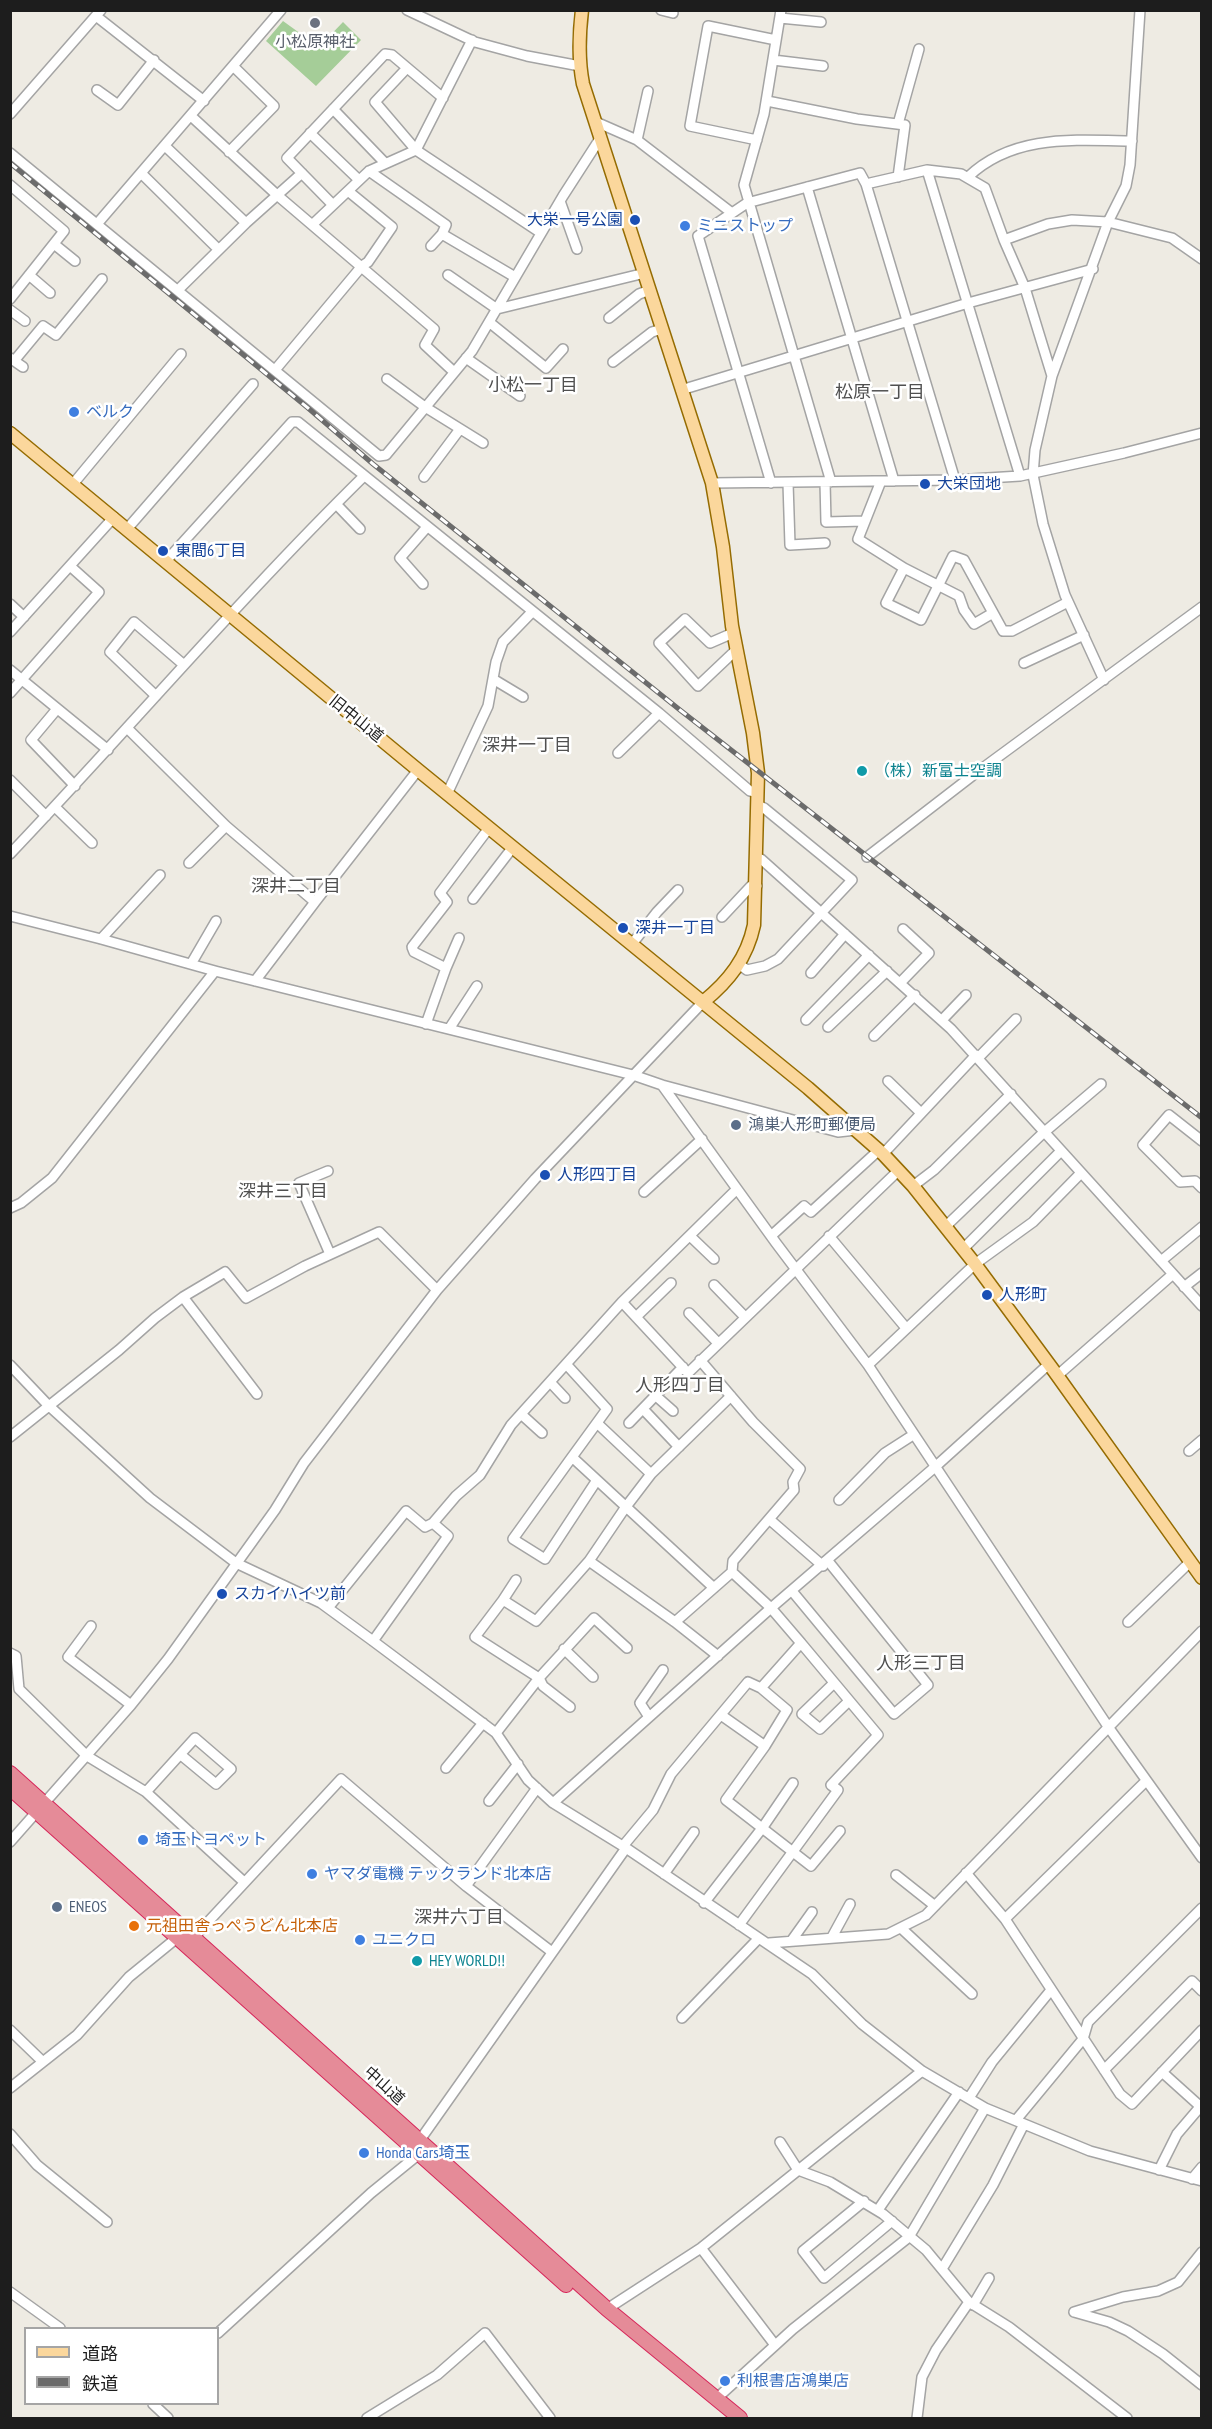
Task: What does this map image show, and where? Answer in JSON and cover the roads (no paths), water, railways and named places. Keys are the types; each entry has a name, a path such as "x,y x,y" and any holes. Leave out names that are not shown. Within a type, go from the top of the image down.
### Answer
{"highway":[{"name":"中山道","path":"10,1773 40,1807 178,1937 604,2318 725,2418"},
{"name":"中山道","path":"10,1788 40,1807 194,1937 607,2309 740,2418"}],"main road":[{"path":"582,10 579,33 580,66 712,483 723,547 733,633 753,732 758,773 757,886 754,925 750,943 740,965 703,1002"},
{"name":"旧中山道","path":"10,433 703,1002 881,1152 914,1186 975,1264 1058,1375 1202,1578"}],"street":[{"path":"407,10 472,40 527,56 580,66"},
{"path":"661,10 673,13"},
{"path":"1104,680 1068,602 1042,524 1033,475 1035,450 1052,376 1093,269 1108,222 1126,186 1132,141 1140,10"},
{"path":"97,224 280,11"},
{"path":"10,114 99,13 204,101"},
{"path":"821,22 781,14 767,100 744,185 747,203 794,356 828,482 826,522 864,521"},
{"path":"757,140 690,126 708,26 776,40"},
{"path":"313,224 369,171 416,150 472,40"},
{"path":"898,124 920,49"},
{"path":"333,205 287,158 385,54 392,55 443,98"},
{"path":"97,90 118,105 154,60"},
{"path":"773,60 823,66"},
{"path":"229,152 274,106 233,66"},
{"path":"407,68 375,102 416,150 541,233"},
{"path":"637,140 648,91"},
{"path":"767,100 857,119 905,125 898,177"},
{"path":"333,109 385,163"},
{"path":"190,116 277,195 434,328 425,345 454,372"},
{"path":"596,122 637,140 732,213"},
{"path":"310,133 359,180"},
{"path":"10,153 379,456 386,455 466,358 601,136"},
{"path":"968,177 982,164 1029,144 1057,140 1132,141"},
{"path":"165,146 246,223"},
{"path":"927,170 1020,476"},
{"path":"866,184 927,170 968,177 985,188 1025,288 1052,376"},
{"path":"369,171 446,225 442,234 431,246"},
{"path":"141,173 218,249"},
{"path":"178,290 218,249 302,173"},
{"path":"771,483 698,236 747,203 860,173 866,184 955,480"},
{"path":"10,185 64,231 10,299"},
{"path":"807,187 894,481"},
{"path":"274,370 362,266 368,262 392,227 348,191"},
{"path":"560,201 577,249"},
{"path":"1004,240 1048,224 1072,220 1108,222 1172,238 1202,259"},
{"path":"442,234 515,277"},
{"path":"54,244 75,261"},
{"path":"681,390 968,303 1093,269"},
{"path":"448,275 497,309 645,273"},
{"path":"29,275 50,293"},
{"path":"22,367 12,359 43,326 56,335 102,279"},
{"path":"609,318 639,294 650,291"},
{"path":"10,310 26,321"},
{"path":"489,322 546,368 563,349"},
{"path":"613,362 652,332 662,329"},
{"path":"74,484 181,354"},
{"path":"466,358 520,396"},
{"path":"387,379 424,407 483,443"},
{"path":"127,529 253,384"},
{"path":"166,561 292,422 298,422 659,713 750,790 764,808 852,880 777,959 765,966 747,970 740,965"},
{"path":"424,477 460,429"},
{"path":"712,483 955,480 1033,475 1202,433"},
{"path":"10,854 56,807 229,615 364,476"},
{"path":"881,481 858,539 904,568 959,596 964,610 974,624 993,613"},
{"path":"788,483 790,545 825,543"},
{"path":"336,504 360,529"},
{"path":"10,632 114,518"},
{"path":"423,584 400,558 427,527"},
{"path":"904,568 886,603 921,620 953,556 964,560 1003,630 1012,631 1068,602"},
{"path":"10,693 99,592 70,566"},
{"path":"10,604 24,617"},
{"path":"867,857 972,776 1202,607"},
{"path":"447,794 488,706 496,662 503,642 532,612"},
{"path":"733,633 710,643 685,619 659,644 698,686 736,651"},
{"path":"156,696 110,652 134,622 183,665"},
{"path":"1024,663 1083,635"},
{"path":"10,670 108,750"},
{"path":"493,679 523,697"},
{"path":"57,709 31,740 75,786"},
{"path":"618,753 659,713"},
{"path":"127,728 226,826 315,902"},
{"path":"255,981 418,770"},
{"path":"10,780 46,816"},
{"path":"56,807 92,843"},
{"path":"189,863 226,826"},
{"path":"446,968 422,957 414,952 412,947 447,902 440,893 489,828"},
{"path":"473,899 513,847"},
{"path":"757,858 822,912 942,1020 1202,1306"},
{"path":"101,939 160,875"},
{"path":"722,917 751,886 757,886"},
{"path":"632,944 678,890"},
{"path":"10,916 215,971 633,1075 662,1085 838,1132 856,1130"},
{"path":"191,964 216,921"},
{"path":"900,983 929,953 903,929"},
{"path":"811,973 845,934"},
{"path":"426,1024 459,938"},
{"path":"806,1020 869,955"},
{"path":"10,1208 21,1203 52,1178 215,971"},
{"path":"828,1027 887,971"},
{"path":"449,1029 477,986"},
{"path":"942,1020 966,994"},
{"path":"874,1036 915,995"},
{"path":"10,1842 131,1705 275,1510 304,1463 437,1290 493,1225 703,1002"},
{"path":"771,1236 804,1206 811,1212 881,1152 1016,1019"},
{"path":"888,1082 921,1113"},
{"path":"945,1227 1101,1084"},
{"path":"662,1085 795,1269 868,1365 1108,1728 1202,1857"},
{"path":"914,1186 934,1170 1011,1094"},
{"path":"1202,1141 1169,1115 1143,1146 1180,1182 1195,1181 1202,1188"},
{"path":"644,1192 702,1139"},
{"path":"963,1249 1061,1150"},
{"path":"622,1302 688,1373 899,1170"},
{"path":"328,1171 299,1183 330,1254"},
{"path":"868,1365 975,1264 1033,1222 1081,1173"},
{"path":"328,1608 406,1511 425,1527 433,1522 480,1474 512,1425 566,1364 622,1302 737,1189"},
{"path":"1161,1261 1202,1227"},
{"path":"10,1437 183,1297 225,1272 246,1298 330,1254 380,1232 437,1290"},
{"path":"690,1236 714,1260"},
{"path":"830,1236 906,1328"},
{"path":"1184,1287 1202,1273"},
{"path":"1058,1375 1173,1274"},
{"path":"636,1317 671,1283"},
{"path":"714,1285 745,1317"},
{"path":"183,1297 256,1394"},
{"path":"689,1313 718,1343"},
{"path":"675,1622 732,1572 733,1561 794,1490 793,1482 800,1468 753,1422 700,1360"},
{"path":"566,1364 607,1409 513,1539 545,1559 597,1480"},
{"path":"553,1803 1049,1364"},
{"path":"10,1365 48,1405 150,1498 236,1563 328,1608 373,1641 496,1733 528,1780 553,1803 625,1847 704,1903 769,1943 812,1974 862,2024 922,2071 985,2108 1090,2151 1197,2180 1202,2168"},
{"path":"629,1423 683,1367"},
{"path":"550,1382 565,1398"},
{"path":"656,1395 673,1411"},
{"path":"503,1600 536,1621 590,1562 625,1508 651,1474 731,1396"},
{"path":"643,1409 679,1447"},
{"path":"521,1414 542,1433"},
{"path":"598,1424 651,1474"},
{"path":"839,1500 885,1453 913,1434"},
{"path":"1189,1451 1202,1440"},
{"path":"572,1457 714,1588"},
{"path":"769,1519 825,1563 928,1685 894,1714 792,1591"},
{"path":"373,1641 448,1536 433,1522"},
{"path":"590,1562 675,1622 718,1656"},
{"path":"1128,1622 1190,1562"},
{"path":"732,1572 771,1608 878,1736 831,1785 838,1790 739,1925"},
{"path":"516,1580 475,1637 539,1678 543,1686 570,1707"},
{"path":"496,1733 539,1678 594,1618 627,1648"},
{"path":"91,1626 68,1657 131,1705"},
{"path":"769,1943 888,1934 926,1915 1202,1631"},
{"path":"761,1688 801,1643"},
{"path":"564,1649 593,1677"},
{"path":"10,1653 16,1656 19,1689 87,1756 147,1792 244,1882"},
{"path":"649,1717 640,1703 663,1670"},
{"path":"420,2140 653,1810 671,1774 748,1682 761,1688 787,1710 765,1746 726,1800 811,1866 840,1831"},
{"path":"834,1683 802,1714 820,1729 849,1701"},
{"path":"721,1715 765,1746"},
{"path":"446,1768 483,1723"},
{"path":"147,1792 195,1738 231,1769 216,1784 181,1755"},
{"path":"489,1801 518,1764"},
{"path":"194,1937 341,1779 466,1886 552,1952"},
{"path":"1005,1919 1146,1781"},
{"path":"704,1903 763,1827 793,1783"},
{"path":"466,1886 537,1788"},
{"path":"664,1874 694,1832"},
{"path":"966,1874 1005,1919 1120,2094 1132,2104 1202,2030"},
{"path":"896,1875 935,1906"},
{"path":"832,1937 850,1904"},
{"path":"942,2269 993,2185 1020,2122 1083,2040 1088,2022 1202,1908"},
{"path":"792,1940 812,1912"},
{"path":"901,1928 972,1994"},
{"path":"10,2088 77,2035 129,1977 178,1937"},
{"path":"682,2018 759,1938"},
{"path":"1104,2070 1192,1982 1202,1991"},
{"path":"969,2098 992,2062 1051,1990"},
{"path":"10,2030 42,2061"},
{"path":"607,2309 701,2248 922,2071"},
{"path":"1159,2170 1177,2134 1201,2108 1162,2072"},
{"path":"878,2210 959,2092"},
{"path":"716,2399 775,2345 909,2237 985,2108"},
{"path":"10,2134 37,2165 106,2222"},
{"path":"780,2142 798,2170 830,2182 878,2210 926,2250 971,2303 1009,2327 1114,2415 1127,2418"},
{"path":"219,2332 371,2193 419,2154"},
{"path":"864,2201 803,2251 824,2278 892,2221"},
{"path":"701,2248 775,2345"},
{"path":"1202,2252 1178,2282 1158,2291 1122,2297 1074,2312 1109,2322 1128,2331 1163,2354 1202,2385"},
{"path":"917,2418 922,2377 936,2350 989,2278"},
{"path":"10,2292 59,2327"},
{"path":"367,2418 437,2375 485,2333 550,2418"}],"railway":[{"path":"10,163 373,464 680,710 1202,1118"}],"place":[{"name":"小松原神社","path":"315,23"},
{"name":"大栄一号公園","path":"635,220"},
{"name":"ミニストップ","path":"685,226"},
{"name":"ベルク","path":"74,412"},
{"name":"大栄団地","path":"925,484"},
{"name":"東間6丁目","path":"163,551"},
{"name":"（株）新富士空調","path":"862,771"},
{"name":"深井一丁目","path":"623,928"},
{"name":"鴻巣人形町郵便局","path":"736,1125"},
{"name":"人形四丁目","path":"545,1175"},
{"name":"人形町","path":"987,1295"},
{"name":"スカイハイツ前","path":"222,1594"},
{"name":"埼玉トヨペット","path":"143,1840"},
{"name":"ヤマダ電機 テックランド北本店","path":"312,1874"},
{"name":"ENEOS","path":"57,1907"},
{"name":"元祖田舎っぺうどん北本店","path":"134,1926"},
{"name":"ユニクロ","path":"360,1940"},
{"name":"HEY WORLD!!","path":"417,1961"},
{"name":"Honda Cars埼玉","path":"364,2153"},
{"name":"利根書店鴻巣店","path":"725,2381"}],"district":[{"name":"小松一丁目","path":"533,386"},
{"name":"松原一丁目","path":"880,393"},
{"name":"深井一丁目","path":"527,746"},
{"name":"深井二丁目","path":"296,887"},
{"name":"深井三丁目","path":"283,1192"},
{"name":"人形四丁目","path":"680,1386"},
{"name":"人形三丁目","path":"921,1664"},
{"name":"深井六丁目","path":"459,1918"}]}
